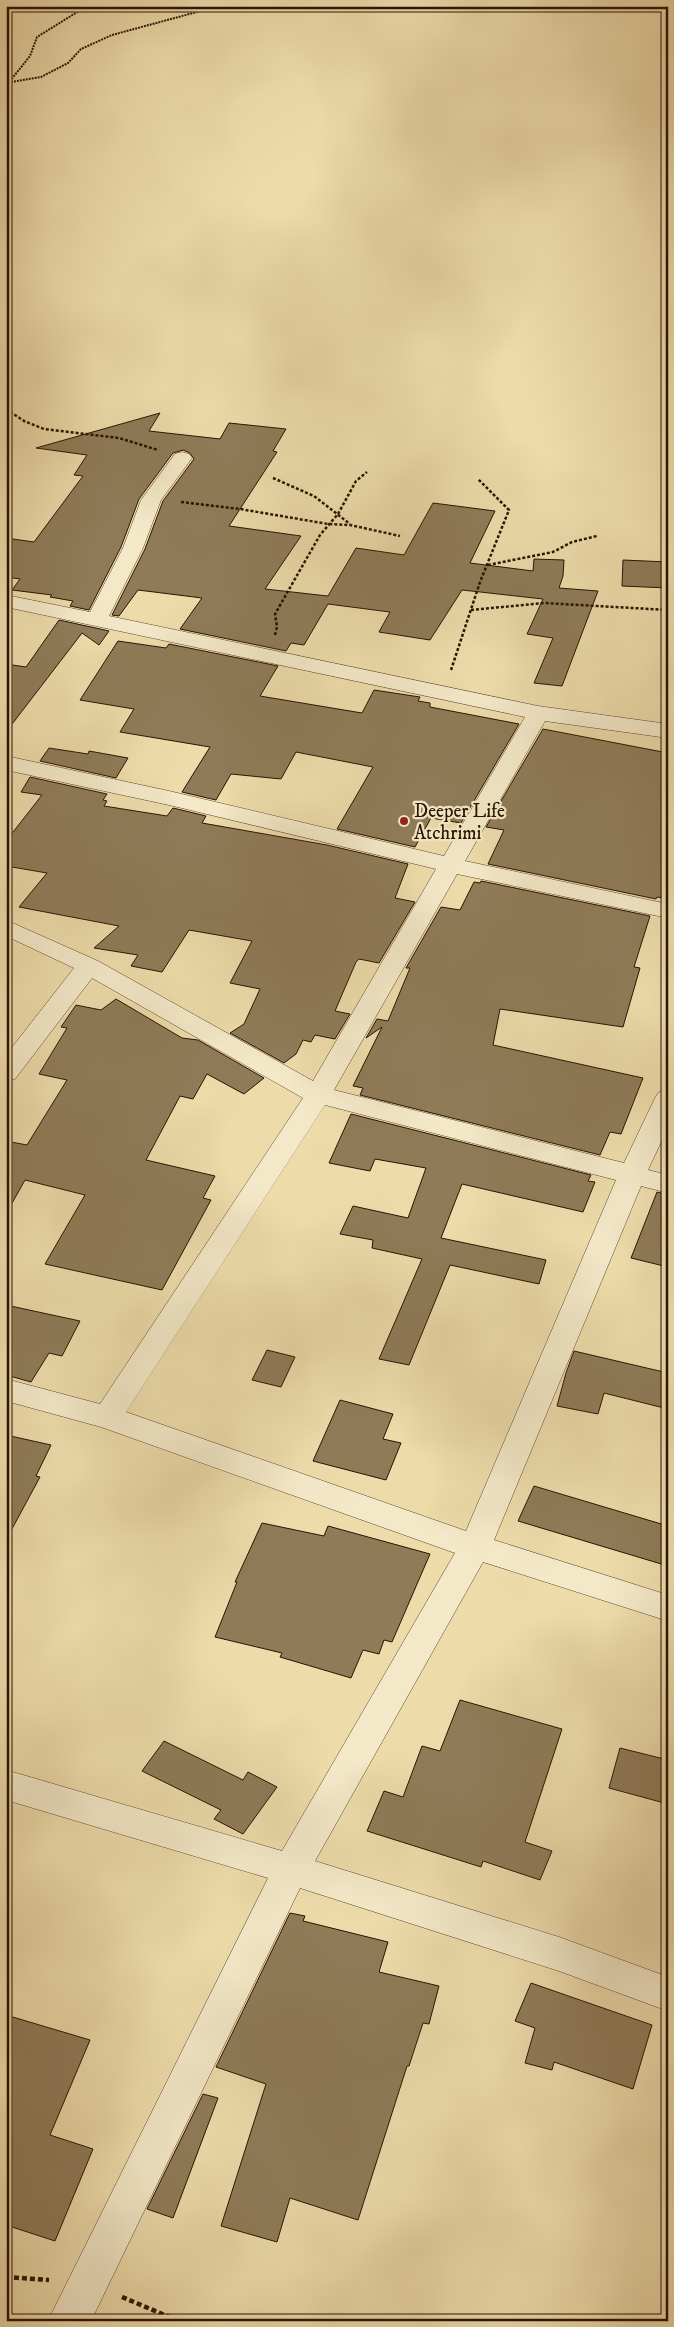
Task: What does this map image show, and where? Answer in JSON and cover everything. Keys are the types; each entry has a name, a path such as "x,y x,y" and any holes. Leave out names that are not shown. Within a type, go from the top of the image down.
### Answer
{"street":[{"path":"97,619 133,548 151,500 182,458"},
{"path":"6,601 538,713 668,731"},
{"path":"107,1417 318,1095 538,713"},
{"path":"6,763 169,798 450,864 668,911"},
{"path":"6,927 89,966 318,1095 668,1184"},
{"path":"6,1073 89,966"},
{"path":"68,2321 90,2283 291,1869 475,1546 632,1175 668,1098"},
{"path":"6,1390 107,1417 475,1546 668,1608"},
{"path":"6,1785 291,1869 559,1954 668,1994"}],"path":[{"path":"6,86 30,56 37,36 87,6"},
{"path":"11,82 41,77 68,63 81,49 112,35 219,6"},
{"path":"6,409 24,421 44,429 119,438 182,458"},
{"path":"275,658 273,643 277,627 275,614 328,524 338,514 356,481 367,472"},
{"path":"273,478 298,486 316,495 350,525"},
{"path":"443,694 487,565 509,510 478,479"},
{"path":"151,500 240,509 328,524 350,525 400,536"},
{"path":"487,565 554,552 572,542 597,536"},
{"path":"471,610 498,604 588,604 668,610"},
{"path":"90,2283 179,2321"}],"building":[{"path":"160,413 149,431 220,439 229,423 286,429 273,451 277,452 229,526 301,536 265,589 328,596 356,548 404,555 433,503 495,511 470,563 533,571 534,559 564,560 563,576 559,588 598,591 562,686 534,683 553,638 527,634 543,599 462,590 430,640 379,632 390,612 328,604 304,645 291,643 286,651 180,629 202,598 138,590 119,616 112,615 145,549 163,501 194,459 190,453 183,450 173,453 139,499 121,547 89,610 70,606 73,601 50,597 52,595 12,590 20,579 6,577 6,538 34,542 83,476 74,475 87,455 36,448"},
{"path":"623,560 668,562 668,588 622,586"},
{"path":"59,620 109,631 99,645 82,633 6,732 6,664 26,667"},
{"path":"118,641 166,648 169,644 278,666 260,696 362,713 374,690 420,697 418,701 430,703 430,707 519,724 461,823 431,818 415,847 337,829 373,767 296,752 281,779 231,774 216,800 182,792 210,747 120,732 134,709 80,700"},
{"path":"543,729 668,753 668,882 663,898 657,897 656,899 488,864 504,830 486,827"},
{"path":"49,748 88,754 89,751 128,758 116,778 40,761"},
{"path":"30,777 107,794 103,800 107,801 104,806 167,816 173,808 206,816 202,823 327,845 408,864 395,898 415,902 379,963 359,959 356,962 335,1011 350,1014 335,1039 315,1035 311,1042 303,1040 296,1054 284,1063 230,1033 244,1024 260,989 230,983 252,941 189,930 162,972 131,966 138,955 94,948 119,926 19,907 47,873 6,866 6,841 42,795 21,792"},
{"path":"481,881 650,916 634,967 640,968 623,1027 500,1009 493,1045 643,1078 621,1134 610,1132 600,1155 360,1095 363,1088 353,1086 382,1027 366,1038 377,1019 388,1021 410,968 406,968 441,907 460,910 474,882 480,883"},
{"path":"116,999 182,1038 198,1040 264,1078 244,1094 207,1074 193,1099 180,1096 146,1160 215,1176 203,1198 211,1200 162,1290 45,1264 85,1195 25,1180 6,1214 6,1141 27,1145 67,1080 39,1074 67,1028 61,1027 76,1005 101,1010"},
{"path":"351,1114 591,1175 588,1181 595,1182 583,1212 462,1184 441,1238 546,1260 539,1284 450,1265 409,1365 379,1359 422,1259 372,1248 373,1240 340,1234 353,1206 408,1218 426,1168 375,1159 370,1171 329,1163"},
{"path":"657,1192 668,1195 668,1267 631,1258"},
{"path":"6,1305 80,1321 62,1356 49,1353 31,1382 6,1375"},
{"path":"267,1350 295,1357 281,1387 252,1380"},
{"path":"574,1351 668,1373 668,1409 604,1393 598,1414 557,1406"},
{"path":"340,1400 393,1414 383,1439 401,1443 386,1480 313,1461"},
{"path":"6,1435 51,1445 36,1476 40,1477 6,1540"},
{"path":"534,1486 668,1526 668,1566 518,1521"},
{"path":"262,1523 324,1536 328,1526 430,1554 392,1642 384,1640 379,1654 363,1650 351,1678 280,1657 282,1653 215,1637 237,1582 235,1582"},
{"path":"460,1700 562,1729 525,1842 552,1851 540,1880 483,1861 481,1867 367,1831 384,1791 403,1797 422,1746 440,1751"},
{"path":"164,1741 243,1780 248,1772 277,1787 243,1834 214,1819 221,1810 142,1771"},
{"path":"620,1748 668,1760 668,1804 609,1788"},
{"path":"290,1913 305,1916 303,1921 388,1942 379,1972 439,1986 429,2024 423,2023 409,2066 407,2066 358,2220 290,2198 277,2242 221,2226 266,2084 216,2067"},
{"path":"531,1983 652,2025 633,2089 554,2062 552,2070 525,2063 535,2028 515,2021"},
{"path":"6,2015 90,2040 50,2135 93,2149 55,2241 6,2225"},
{"path":"203,2094 218,2098 173,2218 147,2209"}],"place":[{"name":"Deeper Life Atchrimi","path":"404,821"}]}
